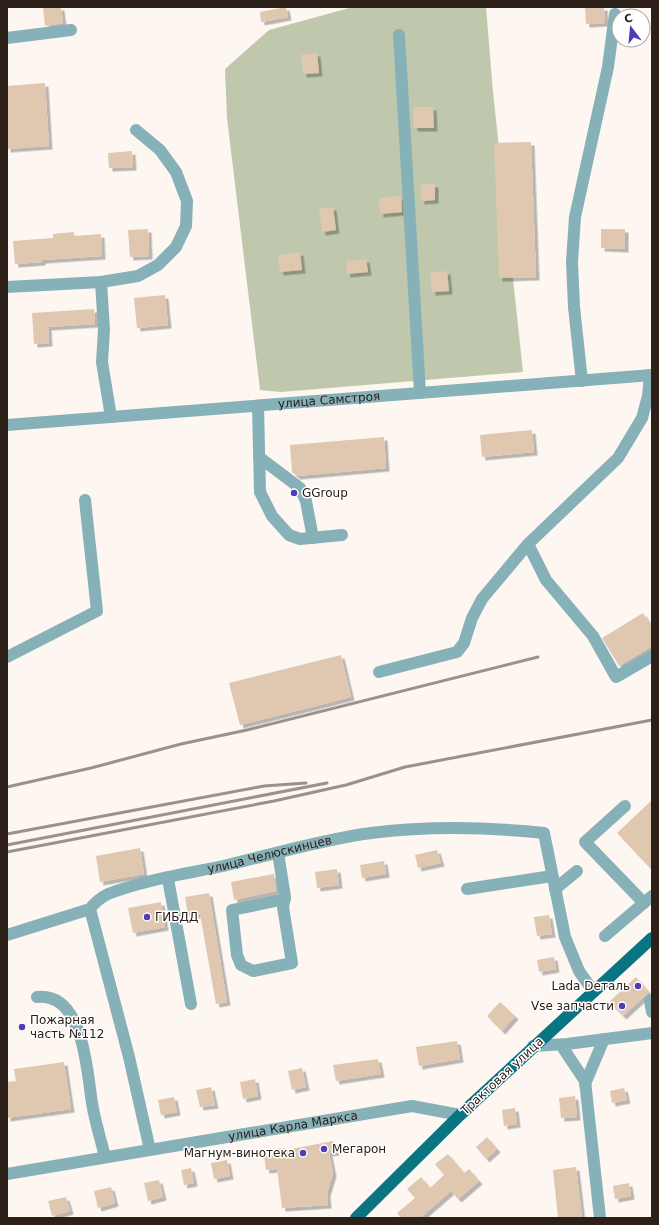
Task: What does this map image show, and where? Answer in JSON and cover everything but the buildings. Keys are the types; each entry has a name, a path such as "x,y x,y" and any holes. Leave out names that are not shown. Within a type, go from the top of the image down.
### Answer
{"main road":[{"name":"Трактовая улица","path":"356,1218 460,1115 533,1046 652,938"}],"street":[{"path":"7,38 70,30"},
{"path":"399,35 420,393"},
{"path":"582,380 574,307 572,262 575,218 606,75 611,41"},
{"path":"7,287 122,280 138,276 158,265 176,247 186,226 187,201 176,172 160,150 136,130"},
{"path":"101,282 104,330 102,362 111,417"},
{"path":"379,672 457,652 464,643 472,618 482,599 528,544 618,458 642,418 648,396 651,375"},
{"name":"улица Самстроя","path":"7,426 651,375"},
{"path":"258,406 260,492 272,516 289,535 300,539 342,535"},
{"path":"258,457 300,488 306,501 313,538"},
{"path":"7,658 97,611 85,500"},
{"path":"528,544 546,580 593,636 616,677 652,656"},
{"path":"606,936 648,899 585,842 625,806"},
{"name":"улица Челюскинцев","path":"7,935 90,909 96,900 109,894 278,853 370,833 468,828 544,832 552,876"},
{"path":"278,853 285,899 283,907 292,963 253,971 241,965 237,955 232,910 285,899"},
{"path":"555,889 577,871"},
{"path":"467,889 552,876 565,937 579,971 593,991"},
{"path":"168,879 190,1004"},
{"path":"90,909 129,1057 150,1150"},
{"path":"37,997 45,996 60,1002 70,1012 87,1061 92,1105 105,1157"},
{"path":"533,1046 604,1039 652,1032"},
{"path":"585,1084 604,1039"},
{"path":"561,1044 585,1084 600,1218"},
{"name":"улица Карла Маркса","path":"7,1174 412,1106 460,1115"}],"green space":[{"path":"353,7 486,7 493,92 523,372 281,392 260,390 227,118 225,69 269,30"}],"railway":[{"path":"7,787 91,768 181,744 247,730 538,657"},
{"path":"7,852 274,801 346,785 405,767 652,720"},
{"path":"7,834 264,786 306,783"},
{"path":"7,845 327,783"}],"place":[{"name":"GGroup","path":"294,493"},
{"name":"ГИБДД","path":"147,917"},
{"name":"Lada Dеталь","path":"638,986"},
{"name":"Vse запчасти","path":"622,1006"},
{"name":"Пожарная часть №112","path":"22,1027"},
{"name":"Мегарон","path":"324,1149"},
{"name":"Магнум-винотека","path":"303,1153"}]}
